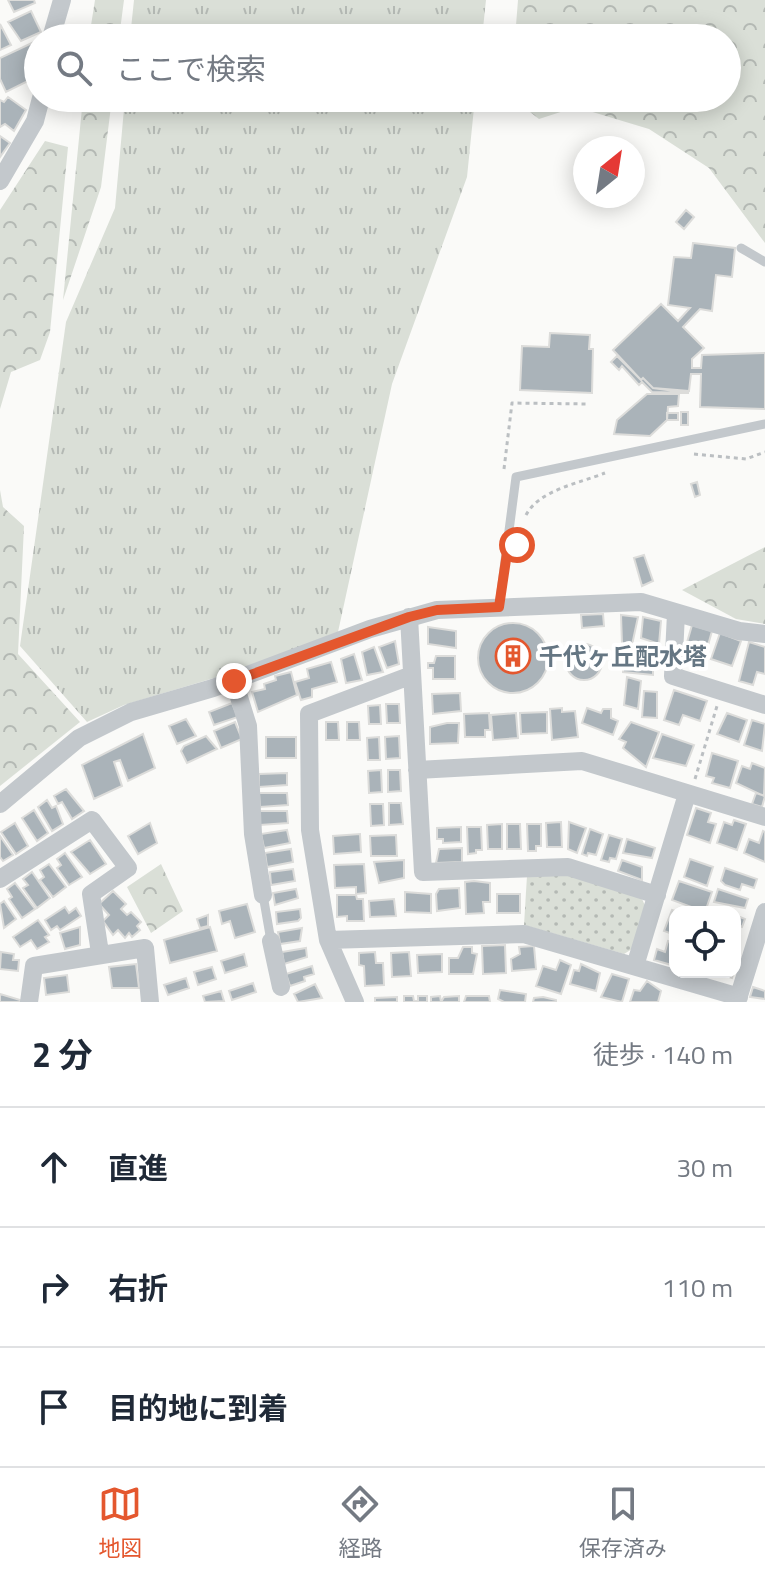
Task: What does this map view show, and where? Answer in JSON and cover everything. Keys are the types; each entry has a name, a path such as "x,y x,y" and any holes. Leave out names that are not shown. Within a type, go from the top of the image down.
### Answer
{"street":[{"path":"55,24 61,1"},
{"path":"0,181 37,112"},
{"path":"0,804 46,762 102,725 131,712 234,681 409,617 437,610 641,602 765,634"},
{"path":"676,613 673,676 765,705"},
{"path":"409,617 423,872 568,867 657,895"},
{"path":"355,1002 328,940 310,830 309,714 412,675"},
{"path":"234,681 248,726 253,834 263,895"},
{"path":"417,770 582,761 765,817"},
{"path":"635,966 689,794"},
{"path":"0,879 92,820 128,868 91,894 100,953"},
{"path":"328,940 524,934 738,999 765,912"},
{"path":"271,941 284,994"},
{"path":"29,1002 34,966 145,948 150,1002"}],"lane":[{"path":"741,248 765,262"},
{"path":"499,607 516,477 765,424"},
{"path":"263,895 271,941"}],"path":[{"path":"687,454 746,459 765,452"},
{"path":"522,524 534,503 544,497 613,470"},
{"path":"689,794 722,691"}],"green space":[{"path":"95,0 124,0 121,24 91,24"},
{"path":"134,0 486,0 483,24 131,24"},
{"path":"518,0 765,0 765,243 709,168 649,129 593,112 741,112 741,24 516,24"},
{"path":"82,112 110,112 101,187 63,300"},
{"path":"124,112 474,112 467,177 392,384 338,632 234,672 124,705 87,722 20,646 66,322 115,208"},
{"path":"530,112 561,112 539,119"},
{"path":"45,141 68,147 50,332 40,360 11,372 0,409 0,210"},
{"path":"0,490 3,507 24,526 18,654 80,722 0,786"},
{"path":"765,547 765,624 736,619 682,590"},
{"path":"161,864 183,911 151,933 127,887"},
{"path":"565,874 641,898 645,905 632,949 624,954 524,925 527,876"}],"building":[{"path":"8,0 34,0 35,3 14,12"},
{"path":"31,11 37,24 24,24 24,40 21,41 8,22"},
{"path":"0,24 11,45 0,50"},
{"path":"24,47 24,83 6,92 0,79 0,58"},
{"path":"8,97 24,109 14,131 5,124 0,127 0,100 4,102"},
{"path":"0,136 10,143 0,157"},
{"path":"686,210 694,217 684,229 676,222"},
{"path":"693,243 735,248 732,277 716,275 712,311 700,309 683,327 704,348 692,359 692,368 701,368 702,355 765,353 765,409 700,407 701,374 691,374 689,391 653,388 643,378 641,380 613,350 661,304 678,321 690,308 668,305 674,257 691,258"},
{"path":"550,333 590,335 589,349 593,349 592,393 520,390 522,346 549,347"},
{"path":"617,356 653,388 689,393 652,392 642,382 639,385 622,366 619,370 611,362"},
{"path":"647,394 679,394 678,406 668,407 667,420 650,436 614,434 617,420"},
{"path":"681,412 688,412 688,425 681,425"},
{"path":"667,413 678,413 678,420 667,420"},
{"path":"697,482 700,495 695,497 691,484"},
{"path":"644,555 653,581 642,586 634,558"},
{"path":"603,614 604,626 582,628 581,615"},
{"path":"621,615 638,617 632,645 622,644"},
{"path":"643,617 661,621 659,644 641,638"},
{"name":"千代ヶ丘配水塔","path":"520,623 542,638 548,658 546,672 538,683 527,691 506,693 488,683 480,672 478,651 488,633 499,625"},
{"path":"692,625 712,631 705,656 696,654 693,664 682,660"},
{"path":"428,627 456,631 456,648 428,644"},
{"path":"720,633 741,641 732,666 711,659"},
{"path":"395,641 399,664 387,668 379,647"},
{"path":"749,642 765,647 765,674 757,672 753,685 739,681"},
{"name":"千代ヶ丘配水塔","path":"584,644 596,650 602,662 596,674 584,680 572,674 566,662 572,650"},
{"path":"374,647 383,672 367,675 362,652"},
{"path":"354,654 362,680 346,683 341,659"},
{"path":"436,656 455,656 455,679 433,679 433,668 428,668 428,663 434,663"},
{"path":"624,656 645,658 645,663 653,664 653,675 623,672"},
{"path":"331,662 337,682 312,689 312,697 301,700 295,682 309,678 307,669"},
{"path":"291,672 297,695 258,712 252,692 265,689 264,684 276,680 275,676"},
{"path":"627,677 641,681 638,709 624,705"},
{"path":"674,690 707,701 700,721 683,715 679,725 664,720"},
{"path":"644,691 657,692 657,718 642,717"},
{"path":"460,693 461,711 433,714 432,694"},
{"path":"232,703 238,717 214,725 209,712"},
{"path":"386,704 399,704 400,723 387,723"},
{"path":"380,705 381,724 369,724 368,706"},
{"path":"562,708 562,712 575,711 578,737 552,740 550,709"},
{"path":"587,708 601,713 603,709 611,709 611,718 618,721 613,735 582,723"},
{"path":"547,712 547,733 521,734 520,713"},
{"path":"489,713 490,730 485,730 485,737 465,737 464,714"},
{"path":"516,713 518,738 493,740 491,715"},
{"path":"727,713 747,720 739,742 717,734"},
{"path":"186,719 196,736 177,744 169,726"},
{"path":"752,720 765,724 762,751 744,745"},
{"path":"235,722 242,739 221,748 214,731"},
{"path":"326,722 338,722 339,740 326,740"},
{"path":"347,722 359,722 360,740 347,740"},
{"path":"631,722 659,732 646,767 623,748 626,742 619,739"},
{"path":"459,723 458,743 430,744 430,727"},
{"path":"143,734 155,768 128,781 120,760 114,762 122,786 94,799 82,765"},
{"path":"662,734 694,745 686,766 653,758"},
{"path":"206,736 217,749 187,763 181,751 184,746"},
{"path":"399,736 400,758 386,759 385,737"},
{"path":"266,737 296,737 296,758 266,758"},
{"path":"379,737 380,760 368,760 367,738"},
{"path":"712,753 738,761 730,788 712,783 714,778 706,776"},
{"path":"752,763 765,768 764,796 736,783 742,766 750,769"},
{"path":"381,770 382,792 369,793 368,771"},
{"path":"388,770 400,770 401,791 388,792"},
{"path":"287,773 287,785 259,787 259,774"},
{"path":"66,789 84,811 72,819 62,802 58,804 54,796"},
{"path":"259,793 287,793 288,805 260,807"},
{"path":"756,793 765,796 762,807 752,804"},
{"path":"47,800 52,808 56,806 63,824 52,831 38,807"},
{"path":"389,803 401,803 403,824 389,825"},
{"path":"370,804 383,804 384,825 371,826"},
{"path":"696,808 711,813 708,822 716,824 710,843 687,835"},
{"path":"34,810 48,833 37,841 22,818"},
{"path":"260,811 287,811 288,823 260,825"},
{"path":"734,820 746,824 737,850 717,843 724,822 732,825"},
{"path":"561,822 562,847 547,847 546,823"},
{"path":"569,822 586,828 577,853 568,849"},
{"path":"15,823 28,846 16,854 1,832"},
{"path":"150,823 157,843 138,854 128,836"},
{"path":"502,824 502,849 488,849 487,825"},
{"path":"507,824 520,824 521,849 507,849"},
{"path":"527,824 541,824 541,846 536,846 536,851 528,851"},
{"path":"461,827 461,842 443,843 443,839 437,839 437,828"},
{"path":"467,827 481,827 482,850 476,850 476,853 468,854"},
{"path":"590,829 603,834 596,855 588,853 587,856 582,854"},
{"path":"287,830 290,843 264,848 261,834"},
{"path":"763,831 765,862 744,853 749,839 759,843"},
{"path":"360,834 361,852 334,854 333,836"},
{"path":"396,835 397,856 371,856 370,836"},
{"path":"609,835 622,839 616,859 610,858 609,862 601,860"},
{"path":"0,836 13,855 3,861 0,857"},
{"path":"627,839 655,848 652,858 623,853"},
{"path":"90,840 106,864 90,874 71,852"},
{"path":"462,848 462,862 436,863 439,849"},
{"path":"291,849 293,862 267,867 265,853"},
{"path":"65,853 82,877 69,885 57,868 61,865 57,859"},
{"path":"690,859 713,867 707,886 684,877"},
{"path":"404,860 404,878 379,883 374,862"},
{"path":"622,860 642,867 642,880 618,871"},
{"path":"49,864 66,887 53,897 40,880 44,877 40,870"},
{"path":"364,864 366,893 356,894 356,887 335,888 334,865"},
{"path":"725,868 757,879 754,888 742,884 740,890 725,885 721,881"},
{"path":"293,869 295,881 271,885 270,872"},
{"path":"32,872 50,898 37,908 23,888 28,885 23,879"},
{"path":"679,881 712,892 707,906 688,906 672,900"},
{"path":"465,882 490,883 490,902 483,902 484,913 466,914"},
{"path":"15,883 35,909 22,918 9,899 12,897 7,889"},
{"path":"459,888 460,908 437,911 436,894 439,889"},
{"path":"296,889 298,898 275,905 273,893"},
{"path":"718,889 748,899 745,908 714,902"},
{"path":"113,891 126,904 121,909 127,915 131,912 141,922 137,926 140,930 132,937 129,933 125,938 118,930 113,935 103,921 109,915 99,904"},
{"path":"405,892 431,894 431,913 405,912"},
{"path":"497,894 520,894 520,913 497,913"},
{"path":"337,895 356,895 357,899 363,899 364,921 347,921 347,916 337,917"},
{"path":"394,899 396,916 370,917 369,901"},
{"path":"4,901 16,919 4,928 0,904"},
{"path":"247,904 255,932 235,938 230,921 222,924 219,911"},
{"path":"65,907 69,913 76,908 81,916 60,930 57,926 51,930 45,920"},
{"path":"300,909 301,918 298,921 277,924 276,912"},
{"path":"208,915 208,926 200,928 197,919"},
{"path":"38,920 49,935 45,937 49,942 37,949 31,940 20,947 13,937"},
{"path":"80,927 80,945 65,949 60,933"},
{"path":"210,927 217,951 170,963 164,940"},
{"path":"302,928 300,941 280,944 278,932"},
{"path":"669,941 669,964 654,960 657,949 665,952"},
{"path":"505,945 506,973 483,974 482,946"},
{"path":"534,946 536,969 512,971 511,959 520,954 519,947"},
{"path":"463,947 472,947 472,953 477,954 473,974 449,974 449,958 458,958"},
{"path":"306,948 307,957 284,964 282,952"},
{"path":"1,952 14,954 13,960 19,960 18,971 0,969"},
{"path":"375,952 376,963 383,963 384,985 365,986 364,966 359,965 359,953"},
{"path":"409,952 411,976 392,977 391,953"},
{"path":"244,954 247,966 225,973 221,961"},
{"path":"442,954 442,972 418,973 417,955"},
{"path":"560,960 571,965 561,994 536,986 543,966 556,970"},
{"path":"136,964 139,988 112,988 109,967"},
{"path":"581,964 600,973 596,991 570,984 574,970 579,971"},
{"path":"312,966 314,974 290,986 286,974"},
{"path":"212,967 216,979 198,985 194,972"},
{"path":"612,974 629,979 622,1002 601,997"},
{"path":"67,975 69,992 46,995 44,978"},
{"path":"186,978 189,988 168,995 164,985"},
{"path":"647,981 661,991 658,1002 630,1002 634,990 640,991"},
{"path":"253,983 256,992 232,1000 229,991"},
{"path":"315,984 322,998 298,1002 294,994"},
{"path":"753,987 765,991 765,999 750,997"},
{"path":"500,990 526,994 525,1002 504,1002 498,999"},
{"path":"221,991 224,1001 205,1002 203,996"},
{"path":"0,994 20,1000 20,1002 0,1002"},
{"path":"404,996 413,996 414,1001 418,1001 418,996 427,996 427,1002 404,1002"},
{"path":"440,996 441,1002 431,1002 431,997"},
{"path":"459,996 459,1002 441,1002 444,997"},
{"path":"466,996 489,996 490,1002 464,1002"},
{"path":"397,997 397,1002 375,1002 375,998"},
{"path":"543,997 556,1002 533,1002 534,998"}],"place":[{"name":"千代ヶ丘配水塔","path":"513,656"}],"route":[{"path":"234,681 409,617 437,610 499,607 507,553 517,545"}]}
